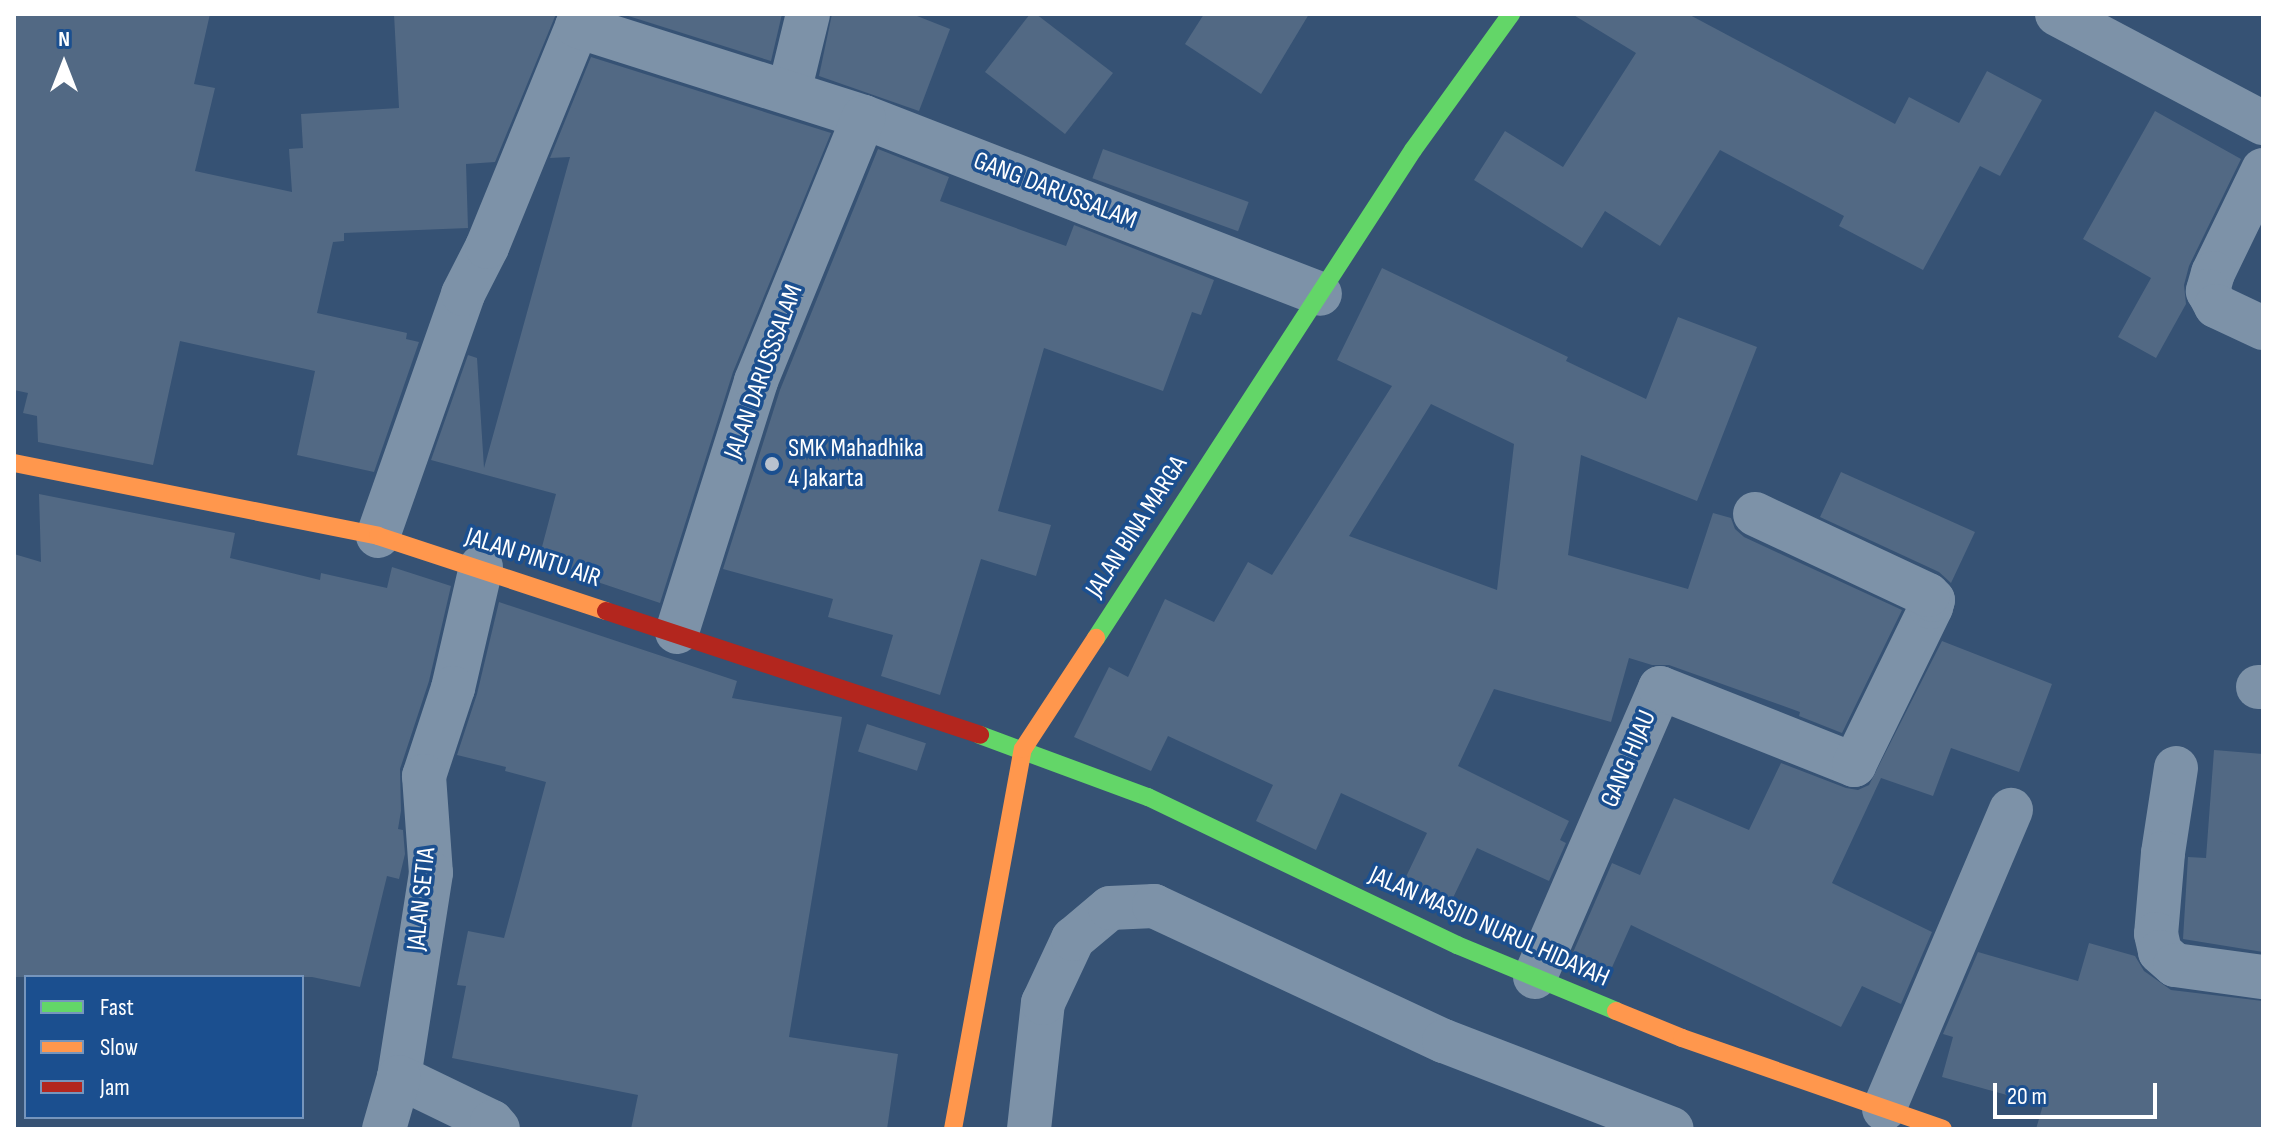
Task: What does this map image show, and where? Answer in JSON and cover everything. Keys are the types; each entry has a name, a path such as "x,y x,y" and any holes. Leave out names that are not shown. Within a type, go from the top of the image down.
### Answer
{"street":[{"path":"789,92 808,14"},
{"name":"JALAN BINA MARGA","path":"953,1129 1023,749 1413,150 1511,14"},
{"path":"2057,14 2263,123"},
{"name":"GANG DARUSSALAM","path":"378,536 463,294 487,247 577,26 864,117 1320,294"},
{"name":"JALAN DARUSSSALAM","path":"677,632 756,381 864,117"},
{"path":"2263,170 2213,273 2208,291 2216,306 2263,328"},
{"name":"JALAN PINTU AIR","path":"14,463 378,536 481,567 1023,749"},
{"name":"GANG HIJAU","path":"1535,977 1660,688 1854,765 1933,600 1755,514"},
{"name":"JALAN SETIA","path":"384,1129 399,1077 431,873 424,776 453,688 481,567"},
{"name":"JALAN MASJID NURUL HIDAYAH","path":"1023,749 1148,797 1457,945 1682,1038 1943,1129"},
{"path":"2176,768 2163,853 2156,934 2160,952 2175,965 2263,977"},
{"path":"1884,1109 2011,810"},
{"path":"1029,1129 1043,1003 1073,939 1110,908 1154,906 1444,1041 1672,1129"},
{"path":"399,1077 492,1122 498,1129"}],"building":[{"path":"14,14 210,14 194,84 215,88 195,171 292,192 289,149 303,148 301,114 399,108 394,14 556,14 495,162 466,164 468,228 344,233 344,241 333,242 317,313 407,333 406,339 419,342 374,472 297,455 315,371 180,341 153,465 38,442 37,416 23,413 28,393 14,390"},
{"path":"622,14 782,14 771,61"},
{"path":"832,14 912,14 950,29 919,111 819,76"},
{"path":"1030,14 1036,14 1113,73 1065,134 985,72"},
{"path":"1204,14 1309,14 1261,94 1185,44"},
{"path":"1572,14 1688,14 1895,124 1909,97 1959,123 1987,71 2042,100 2000,176 1980,166 1923,270 1839,226 1844,216 1720,150 1660,246 1605,211 1582,248 1474,180 1505,131 1563,167 1636,53"},
{"path":"591,57 831,133 733,372 660,603 538,562 556,494 431,460 468,355 477,358 484,468 570,157 550,158"},
{"path":"2155,111 2241,159 2189,266 2184,285 2186,304 2156,358 2118,337 2151,278 2083,239"},
{"path":"878,149 949,177 940,201 1066,246 1074,225 1214,280 1201,315 1192,312 1163,391 1044,348 998,511 1051,525 1036,576 981,559 940,695 881,676 893,635 828,617 833,599 723,569 780,390"},
{"path":"1103,149 1249,202 1238,231 1092,178"},
{"path":"1382,268 1568,357 1566,361 1646,399 1678,317 1757,347 1697,501 1581,455 1568,555 1688,589 1713,513 1731,518 1735,529 1744,537 1902,610 1842,733 1799,716 1800,712 1669,665 1652,665 1629,658 1611,722 1494,689 1458,766 1569,821 1560,840 1566,843 1549,881 1477,848 1450,904 1403,883 1427,833 1341,793 1316,850 1256,821 1273,785 1168,736 1151,771 1074,737 1109,667 1128,677 1165,599 1214,622 1248,562 1272,575 1392,386 1337,360","holes":["1431,404 1514,444 1497,590 1349,536"]},
{"path":"1841,472 1975,532 1951,583 1939,572 1820,517"},
{"path":"39,494 235,533 230,558 320,580 321,573 387,588 392,567 451,586 429,681 400,769 398,829 403,830 405,854 399,879 387,876 360,987 304,975 14,977 14,554 41,562"},
{"path":"499,602 737,681 732,698 842,717 789,1037 898,1054 887,1129 631,1129 638,1095 452,1058 466,986 457,985 468,931 504,938 546,782 505,771 506,767 457,755 477,694"},
{"path":"1942,641 2052,684 2019,772 1951,748 1933,796 1881,778 1832,883 1932,932 1901,1004 1862,986 1841,1027 1631,925 1609,974 1571,957 1612,863 1640,875 1674,798 1749,830 1781,763 1846,788 1858,790 1869,785"},
{"path":"867,724 926,743 917,771 858,752"},
{"path":"2214,750 2263,754 2263,952 2183,939 2188,857 2206,858"},
{"path":"2089,943 2135,956 2144,971 2171,990 2263,1001 2263,1129 2036,1129 2043,1105 1942,1077 1953,1037 1943,1034 1978,952 2078,981"}],"traffic: fast":[{"path":"1096,638 1413,150 1511,14"},
{"path":"980,735 1148,797 1457,945 1616,1011"}],"traffic: slow":[{"path":"14,463 378,536 606,611"},
{"path":"953,1129 1023,749 1096,638"},
{"path":"1616,1011 1682,1038 1943,1129"}],"traffic: jam":[{"path":"606,611 980,735"}],"place":[{"name":"SMK Mahadhika 4 Jakarta","path":"772,464"}]}
